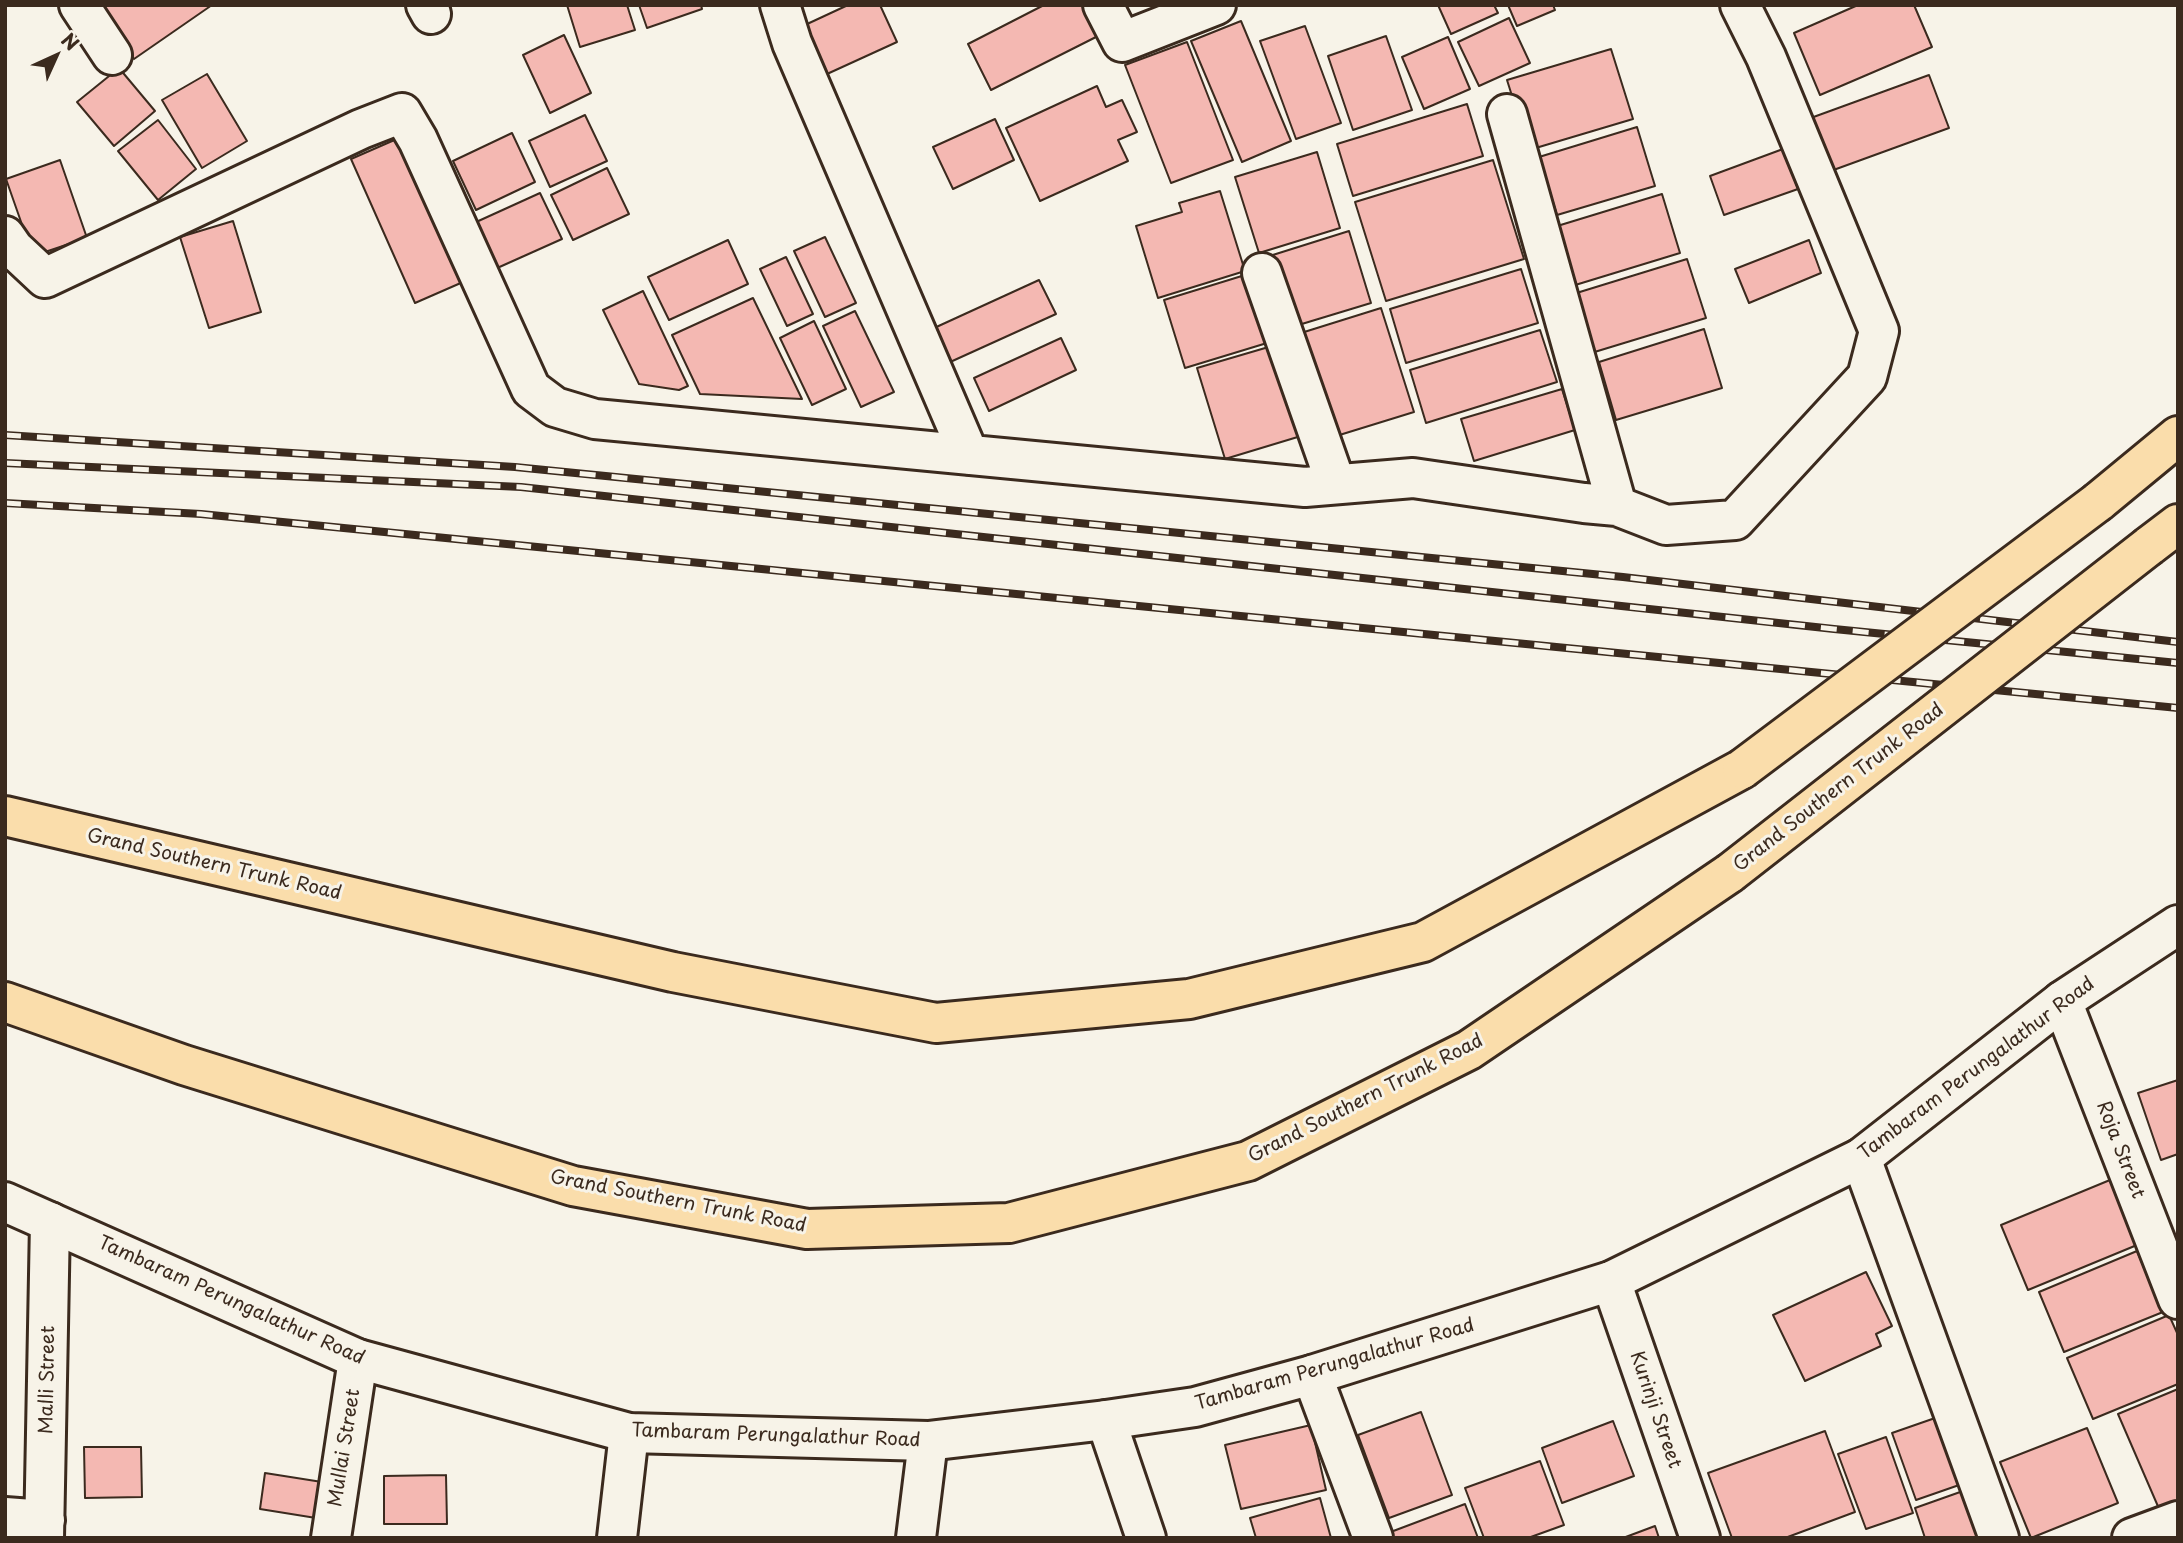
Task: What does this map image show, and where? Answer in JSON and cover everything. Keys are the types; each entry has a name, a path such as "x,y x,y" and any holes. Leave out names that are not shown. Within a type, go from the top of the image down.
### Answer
{"highway":[{"name":"Grand Southern Trunk Road","path":"5,816 673,972 936,1023 1189,999 1423,942 1742,769 2098,502 2178,436"},
{"name":"Grand Southern Trunk Road","path":"5,1002 184,1065 573,1186 807,1229 1009,1223 1248,1161 1469,1050 1730,873 2164,535"}],"street":[{"path":"79,5 112,55"},
{"path":"780,5 792,43 969,455"},
{"path":"1103,5 1122,42 1216,5"},
{"path":"5,236 14,249 45,278 361,129 402,113 418,140 531,389 555,407 595,419 1305,487 1413,478 1617,506 1666,524 1735,520 1867,377 1879,331 1766,57 1740,5"},
{"path":"1507,114 1617,506"},
{"path":"1262,273 1336,484"},
{"name":"Tambaram Perungalathur Road","path":"5,1202 358,1359 629,1433 928,1441 1106,1420 1195,1407 1312,1375 1611,1281 1861,1158 2062,1001 2178,925"},
{"name":"Roja Street","path":"2062,1001 2178,1299"},
{"path":"1861,1158 1999,1538"},
{"name":"Malli Street","path":"45,1529 51,1222"},
{"name":"Kurinji Street","path":"1611,1281 1700,1538"},
{"name":"Mullai Street","path":"331,1538 358,1359"},
{"path":"1312,1375 1373,1538"},
{"path":"1106,1420 1146,1538"},
{"path":"617,1538 629,1433"},
{"path":"916,1538 928,1441"},
{"path":"5,1517 45,1529"},
{"path":"2132,1538 2178,1521"}],"building":[{"path":"106,5 212,5 134,59 100,9"},
{"path":"567,5 627,5 635,30 580,47"},
{"path":"639,5 701,5 702,9 647,28"},
{"path":"848,5 880,5 897,42 827,74 805,25"},
{"path":"1044,5 1083,5 1098,36 991,90 968,44"},
{"path":"1438,5 1494,5 1498,13 1451,34"},
{"path":"1508,5 1553,5 1555,10 1517,26"},
{"path":"1858,5 1914,5 1932,47 1820,95 1794,33"},
{"path":"1509,18 1530,63 1479,86 1458,42"},
{"path":"1241,21 1291,141 1242,162 1191,41"},
{"path":"1305,26 1341,123 1296,139 1260,41"},
{"path":"564,35 591,93 550,113 523,55"},
{"path":"1386,36 1412,110 1353,130 1328,56"},
{"path":"1448,37 1470,89 1424,109 1402,57"},
{"path":"1187,42 1233,160 1171,183 1125,65"},
{"path":"1611,49 1633,119 1529,150 1507,80"},
{"path":"119,68 155,111 114,146 77,102"},
{"path":"207,74 247,141 202,168 162,100"},
{"path":"1929,75 1949,128 1828,172 1808,119"},
{"path":"1097,86 1106,107 1122,100 1137,132 1118,140 1128,161 1040,201 1006,128"},
{"path":"1467,104 1483,156 1353,196 1337,144"},
{"path":"585,115 607,161 550,187 529,141"},
{"path":"995,119 1014,160 953,189 933,147"},
{"path":"158,120 196,169 158,200 118,151"},
{"path":"1637,127 1655,186 1557,215 1539,157"},
{"path":"512,133 535,182 476,210 453,161"},
{"path":"399,138 463,282 415,303 351,159"},
{"path":"1783,149 1798,189 1724,215 1710,176"},
{"path":"1317,152 1340,228 1259,253 1235,177"},
{"path":"60,160 87,238 33,256 6,179"},
{"path":"1493,160 1524,259 1386,301 1355,202"},
{"path":"607,168 629,214 573,240 551,195"},
{"path":"1220,191 1245,271 1158,298 1136,226 1182,212 1179,203"},
{"path":"540,193 562,239 495,269 474,223"},
{"path":"1662,194 1680,253 1572,286 1554,227"},
{"path":"233,221 261,312 209,328 180,237"},
{"path":"1349,231 1371,303 1282,330 1260,259"},
{"path":"825,237 856,303 825,317 794,251"},
{"path":"728,240 748,284 669,320 648,277"},
{"path":"1809,240 1821,273 1749,303 1735,269"},
{"path":"786,257 813,314 787,326 760,269"},
{"path":"1687,259 1706,318 1588,354 1570,295"},
{"path":"1521,269 1538,323 1406,363 1390,309"},
{"path":"1245,275 1267,343 1185,368 1164,300"},
{"path":"1039,280 1056,314 948,363 932,329"},
{"path":"643,291 688,386 679,390 639,384 603,310"},
{"path":"753,298 802,399 700,394 672,335"},
{"path":"1381,308 1414,412 1333,437 1301,333"},
{"path":"855,311 894,392 861,407 823,326"},
{"path":"814,321 846,389 812,405 780,338"},
{"path":"1704,329 1722,388 1616,420 1599,362"},
{"path":"1540,330 1557,382 1426,423 1410,370"},
{"path":"1061,338 1076,370 989,411 974,378"},
{"path":"1272,346 1301,436 1225,459 1197,368"},
{"path":"1562,389 1575,430 1474,461 1461,419"},
{"path":"2178,1080 2178,1154 2161,1160 2138,1093"},
{"path":"2110,1180 2137,1245 2028,1290 2001,1225"},
{"path":"2137,1251 2163,1312 2064,1352 2039,1292"},
{"path":"1866,1272 1892,1326 1876,1334 1881,1346 1805,1381 1773,1315"},
{"path":"2169,1315 2178,1335 2178,1384 2093,1419 2067,1358"},
{"path":"2178,1389 2178,1503 2160,1511 2118,1414"},
{"path":"1421,1412 1452,1495 1389,1518 1358,1435"},
{"path":"1938,1417 1962,1484 1916,1500 1892,1433"},
{"path":"1613,1421 1634,1476 1562,1503 1542,1448"},
{"path":"1311,1425 1326,1490 1241,1509 1225,1445"},
{"path":"2087,1428 2118,1503 2031,1538 2000,1462"},
{"path":"1825,1431 1855,1512 1785,1538 1732,1538 1708,1473"},
{"path":"1886,1437 1913,1513 1866,1529 1838,1454"},
{"path":"84,1447 141,1447 142,1497 85,1498"},
{"path":"1540,1461 1564,1525 1528,1538 1484,1538 1465,1488"},
{"path":"265,1473 322,1482 316,1518 260,1509"},
{"path":"446,1475 447,1524 384,1524 384,1476"},
{"path":"1963,1491 1979,1538 1925,1538 1915,1508"},
{"path":"1320,1498 1331,1538 1256,1538 1250,1518"},
{"path":"1465,1504 1478,1538 1390,1538 1388,1533"},
{"path":"1655,1526 1659,1538 1623,1538"}],"railway":[{"path":"5,435 515,467 1623,577 2178,642"},
{"path":"5,463 521,487 1834,629 2178,663"},
{"path":"5,503 201,514 2178,708"}]}
